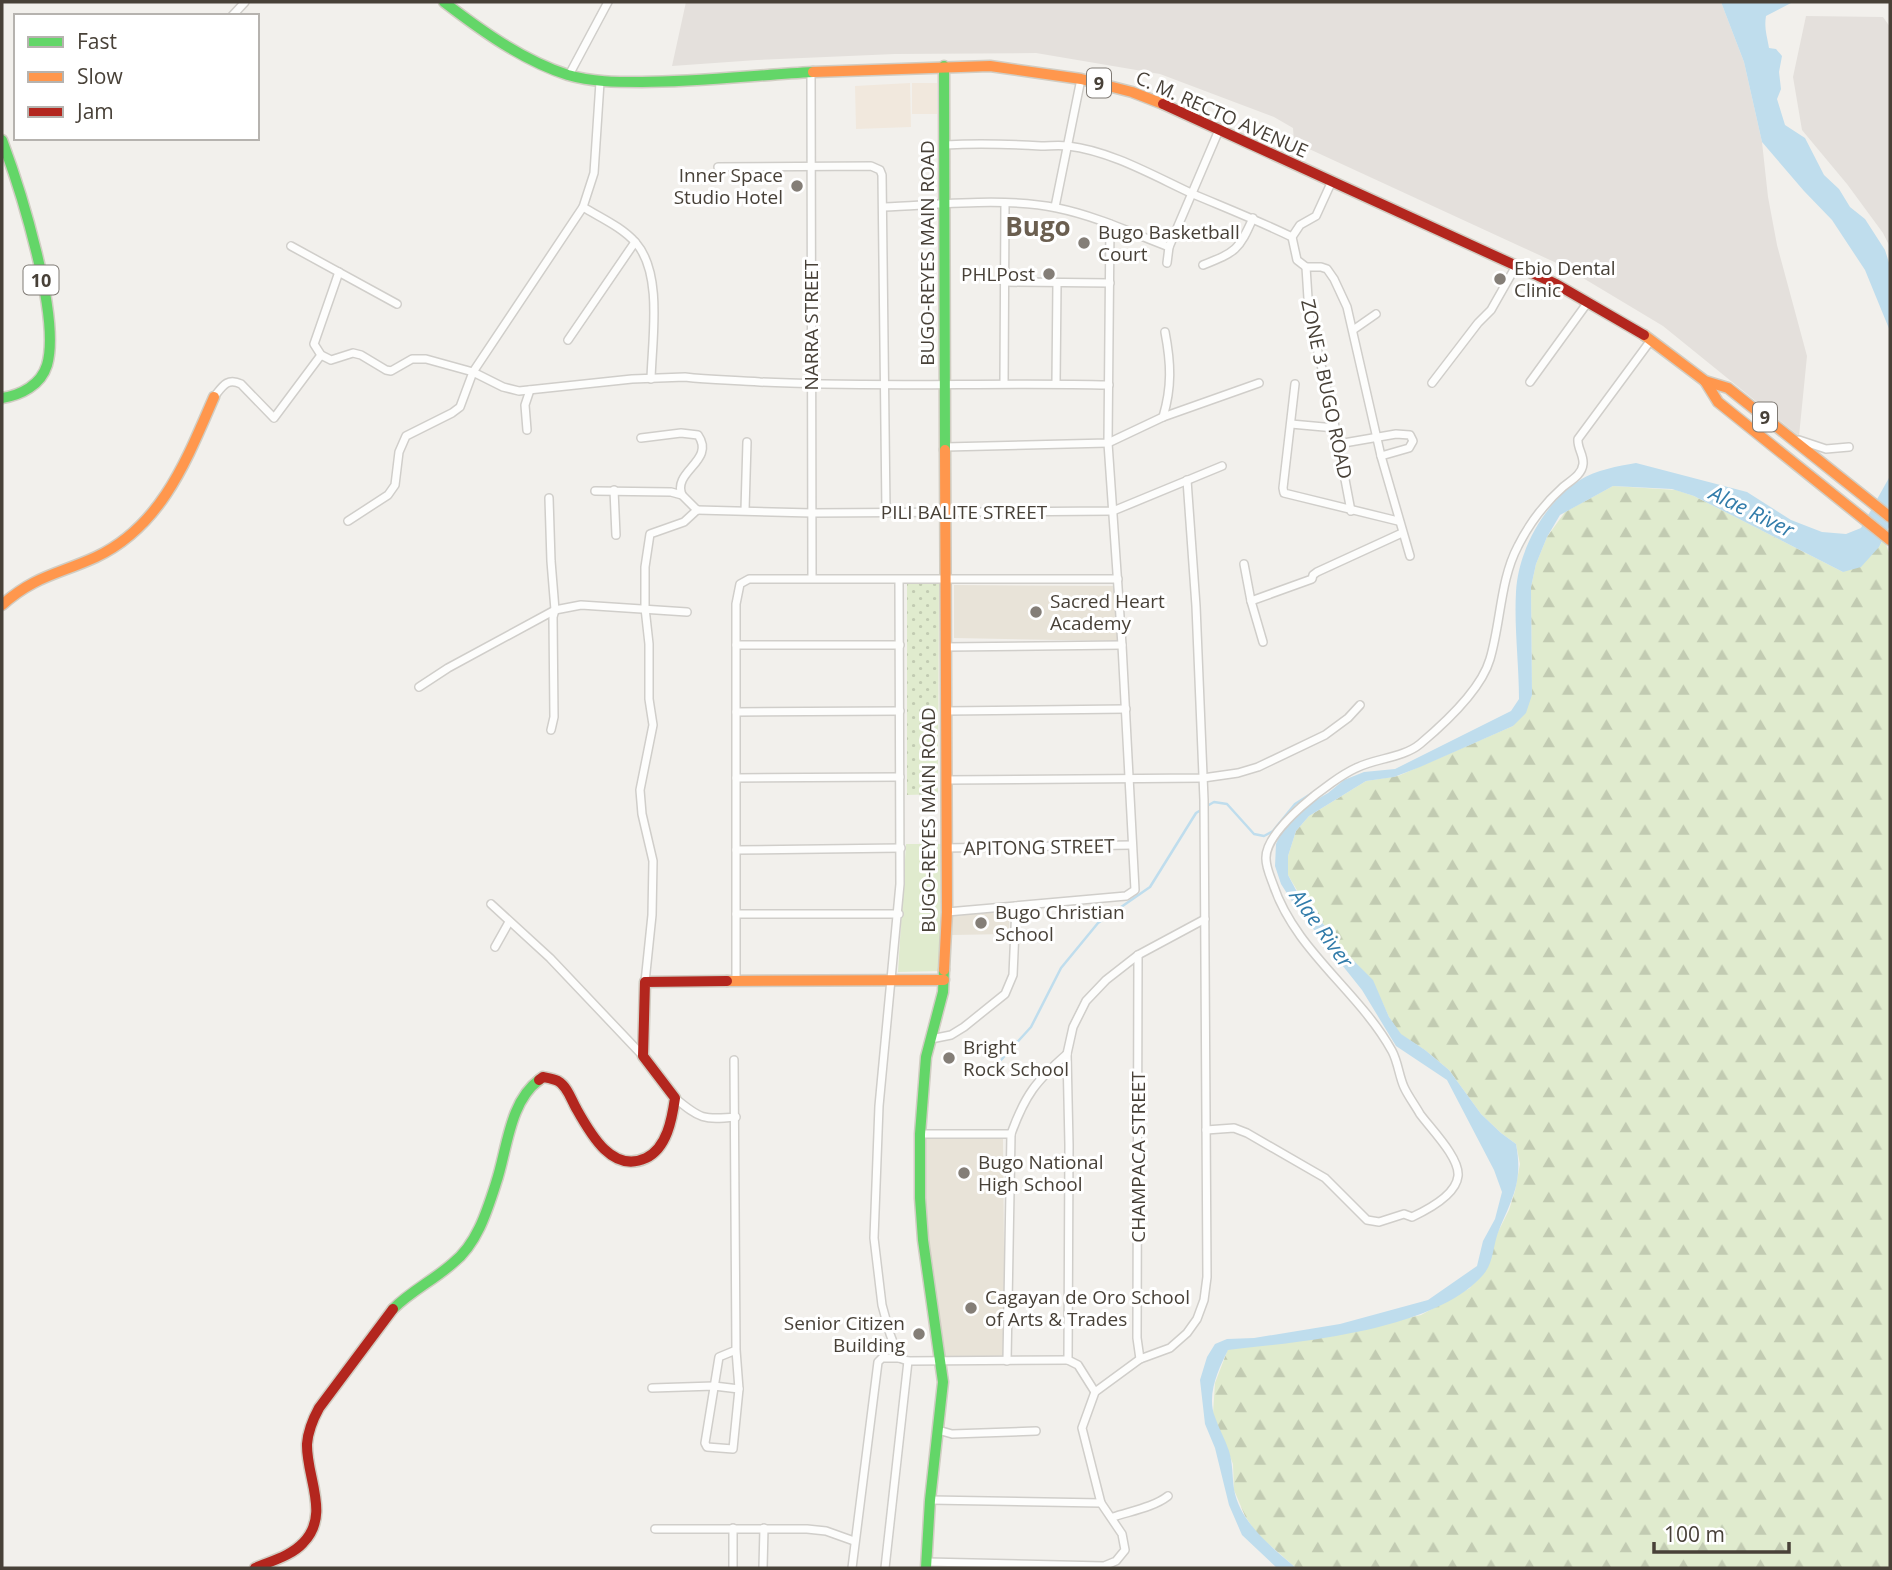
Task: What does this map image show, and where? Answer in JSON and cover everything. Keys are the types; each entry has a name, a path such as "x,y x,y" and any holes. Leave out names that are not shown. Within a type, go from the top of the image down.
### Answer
{"main road":[{"name":"C. M. RECTO AVENUE","path":"444,2 479,29 534,62 569,75 600,82 669,82 811,72 990,66 1081,79 1132,92 1332,181 1588,301 1651,340 1706,381 1728,388 1890,517"},
{"name":"BUGO-REYES MAIN ROAD","path":"926,1565 930,1500 943,1387 923,1240 920,1134 925,1066 941,1006 947,912 944,66"},
{"name":"10","path":"2,140 31,229 44,295 50,346 48,364 36,383 20,394 2,398"},
{"name":"C. M. RECTO AVENUE","path":"1706,381 1718,402 1890,540"},
{"path":"2,605 31,580 110,550 152,517 180,472 214,397"},
{"path":"255,1568 295,1549 312,1532 316,1506 307,1443 313,1420 390,1311 402,1298 455,1262 468,1247 496,1183 518,1111 529,1086 543,1077 557,1080 564,1086 594,1138 615,1159 638,1163 655,1152 672,1119 675,1098 643,1056 645,982 944,981"}],"street":[{"path":"569,75 608,2"},
{"name":"NARRA STREET","path":"811,72 812,578"},
{"path":"1055,207 1081,79"},
{"path":"348,521 388,495 395,485 401,444 406,436 460,407 472,372 583,207 594,173 600,82"},
{"path":"1167,263 1169,247 1219,130"},
{"path":"945,145 973,143 1068,146 1130,164 1292,237"},
{"path":"718,167 875,167 882,175 886,511"},
{"path":"1332,181 1316,216 1300,225 1292,237 1297,260 1306,267 1327,269 1347,307 1376,438 1410,556"},
{"path":"884,206 1005,203 1055,207 1111,224 1169,247"},
{"path":"1004,383 1005,203"},
{"path":"583,207 622,230 635,242 648,261 653,286 651,379"},
{"path":"1203,265 1233,253 1245,239 1253,218"},
{"path":"947,912 1131,894 1136,885 1108,443 1111,224"},
{"path":"568,340 635,242"},
{"path":"291,246 397,304"},
{"path":"1432,383 1491,310 1516,266"},
{"name":"ZONE 3 BUGO ROAD","path":"1306,267 1309,314 1351,510"},
{"path":"339,272 314,344 321,355 331,360 353,353 386,370 412,359 426,359 472,372 510,390 685,377 811,385 1109,385"},
{"path":"1004,282 1110,283"},
{"path":"1056,383 1057,283"},
{"path":"1530,382 1588,301"},
{"path":"1353,330 1376,314"},
{"path":"1163,417 1171,378 1165,332"},
{"path":"1206,1130 1234,1128 1247,1133 1325,1178 1362,1216 1372,1222 1404,1214 1412,1217 1456,1184 1458,1169 1453,1157 1432,1132 1404,1086 1393,1052 1364,1011 1287,917 1266,866 1265,855 1273,837 1300,808 1329,785 1359,766 1419,746 1474,690 1490,657 1508,568 1517,547 1543,508 1556,493 1581,473 1583,463 1577,447 1578,439 1651,340"},
{"path":"214,397 225,383 235,381 274,418 321,355"},
{"path":"945,447 1108,443 1163,417 1259,383"},
{"path":"1295,384 1284,494 1398,521"},
{"path":"527,430 525,405 530,390"},
{"path":"1291,424 1335,428"},
{"path":"641,438 681,433 698,435 702,441 701,456 680,479 679,488 682,495 697,510 684,522 650,534 645,567 653,725 640,790 642,814 653,861 652,915 645,982"},
{"path":"1338,444 1403,433 1410,435 1412,445 1405,450 1381,456"},
{"path":"1792,439 1826,449 1849,447"},
{"path":"745,510 747,442"},
{"name":"PILI BALITE STREET","path":"697,510 812,513 1113,511 1222,466"},
{"path":"926,1565 1104,1566 1116,1561 1125,1550 1122,1534 1101,1503 1082,1428 1095,1392 1140,1359 1176,1345 1197,1319 1204,1300 1207,1277 1204,800 1196,606 1186,480"},
{"path":"614,490 616,535"},
{"path":"595,491 656,491 682,495"},
{"path":"550,498 555,610 554,716 551,730"},
{"path":"1251,601 1312,579 1317,572 1402,533"},
{"path":"1244,564 1263,642"},
{"path":"736,982 736,596 737,589 744,580 1118,579"},
{"path":"899,580 899,914 879,1106 874,1238 882,1305 899,1358"},
{"path":"419,687 448,668 555,610 581,605 687,612"},
{"path":"736,645 900,645"},
{"path":"946,647 1122,645"},
{"path":"946,780 1203,778 1238,773 1258,767 1325,735 1360,705"},
{"path":"946,711 1126,709"},
{"path":"736,712 900,711"},
{"path":"736,778 900,777"},
{"name":"APITONG STREET","path":"946,848 1132,845"},
{"path":"736,850 901,848"},
{"path":"491,905 550,958 643,1056"},
{"path":"931,1039 951,1035 1005,994 1013,975 1016,906"},
{"path":"736,914 899,914"},
{"path":"1068,1360 1067,1054 1073,1027 1086,1001 1106,980 1138,955 1205,919"},
{"path":"495,947 509,922"},
{"name":"CHAMPACA STREET","path":"1138,955 1137,1338 1140,1359"},
{"path":"1007,1361 1011,1134 1021,1106 1032,1088 1067,1054"},
{"path":"734,1060 736,1350 739,1389 734,1446 727,1450 707,1447 705,1443 719,1357 736,1350"},
{"path":"675,1098 695,1115 717,1119 736,1117"},
{"path":"920,1134 1011,1134"},
{"path":"852,1568 877,1362 882,1358 908,1361 1068,1360 1078,1365 1095,1392"},
{"path":"885,1568 908,1361"},
{"path":"652,1388 739,1389"},
{"path":"938,1430 952,1434 1035,1431"},
{"path":"1113,1517 1152,1505 1168,1496"},
{"path":"930,1500 1101,1503"},
{"path":"733,1528 733,1568"},
{"path":"655,1529 764,1528 826,1531 854,1541"},
{"path":"763,1568 764,1528"}],"shaded area":[{"path":"686,2 1721,2 1744,62 1762,142 1777,245 1807,356 1799,436 1663,326 1563,266 1294,142 1293,128 1274,117 1160,74 1036,53 895,54 672,66"},
{"path":"1806,16 1883,17 1890,27 1890,247 1883,233 1847,184 1802,130 1793,77"},
{"path":"910,83 911,127 856,129 855,86"},
{"path":"912,83 937,83 937,114 912,114"},
{"name":"Sacred Heart Academy","path":"954,585 1116,586 1118,641 954,638"},
{"name":"Bugo Christian School","path":"1010,908 1009,934 952,935 953,913"},
{"path":"923,1139 1003,1139 1005,1358 944,1357 928,1240"}],"green space":[{"path":"1613,486 1676,490 1694,496 1843,572 1879,547 1884,538 1890,556 1890,1568 1296,1568 1257,1534 1245,1516 1234,1490 1233,1464 1213,1414 1215,1383 1228,1349 1336,1335 1421,1315 1470,1288 1509,1210 1520,1164 1516,1144 1481,1114 1449,1070 1401,1035 1390,1019 1372,980 1347,954 1298,892 1288,875 1288,856 1296,831 1309,816 1366,781 1398,776 1513,726 1532,695 1531,587 1536,564 1547,537 1565,512"},
{"path":"907,581 939,581 938,794 907,795"},
{"path":"906,844 941,844 940,971 898,972"}],"water":[{"path":"1721,2 1793,2 1766,16 1769,48 1776,49 1782,56 1779,72 1781,89 1777,99 1785,125 1805,138 1824,175 1839,189 1850,207 1865,219 1885,250 1890,266 1890,331 1865,270 1832,220 1762,142 1744,62"},
{"name":"Alae River","path":"1636,463 1747,492 1791,520 1822,532 1846,534 1861,528 1890,476 1890,525 1879,547 1861,567 1843,572 1694,496 1672,489 1613,486 1560,515 1536,564 1531,587 1532,695 1526,713 1513,726 1420,767 1394,777 1366,781 1309,816 1296,831 1288,856 1288,875 1296,890 1347,954 1373,980 1389,1017 1401,1034 1449,1070 1481,1114 1516,1144 1518,1168 1515,1188 1489,1265 1483,1275 1461,1294 1400,1321 1364,1330 1327,1338 1228,1350 1215,1382 1213,1409 1229,1451 1234,1489 1243,1513 1258,1533 1296,1568 1277,1568 1242,1535 1229,1505 1215,1448 1205,1424 1200,1380 1207,1357 1215,1344 1227,1339 1254,1338 1340,1324 1428,1300 1477,1266 1483,1241 1495,1219 1502,1192 1494,1170 1447,1080 1396,1046 1362,990 1295,906 1281,884 1275,866 1276,844 1285,824 1297,811 1344,780 1364,772 1395,769 1511,711 1519,699 1516,619 1518,576 1536,528 1567,489 1580,480 1600,471"}],"waterway":[{"path":"1207,806 1214,802 1227,804 1254,834 1264,836 1273,831 1295,804 1320,788"},
{"path":"1001,1060 1031,1027 1061,968 1098,923 1150,887 1196,813 1201,810"}],"traffic: fast":[{"path":"444,2 519,53 551,69 586,79 663,82 813,72"},
{"path":"944,66 945,450"},
{"path":"2,140 28,220 44,285 50,344 47,365 40,378 23,392 2,398"},
{"path":"926,1568 930,1500 943,1382 923,1240 920,1134 926,1057 943,992 944,970"},
{"path":"393,1309 453,1263 475,1237 493,1194 515,1114 529,1089 539,1080"}],"traffic: slow":[{"path":"813,72 990,66 1081,79 1132,92 1163,104"},
{"path":"1644,335 1705,381 1728,388 1890,517"},
{"path":"1705,381 1718,402 1890,540"},
{"path":"2,605 36,582 96,557 119,544 138,528 170,489 214,397"},
{"path":"944,970 947,912 945,450"},
{"path":"727,981 944,980"}],"traffic: jam":[{"path":"1163,104 1556,284 1644,335"},
{"path":"539,1080 543,1077 558,1081 564,1086 588,1129 613,1156 634,1161 646,1158 664,1140 675,1098 643,1056 645,982 727,981"},
{"path":"255,1568 293,1551 311,1532 316,1508 307,1444 311,1425 319,1408 393,1309"}],"place":[{"name":"Inner Space Studio Hotel","path":"797,186"},
{"name":"Bugo Basketball Court","path":"1084,243"},
{"name":"PHLPost","path":"1049,274"},
{"name":"Ebio Dental Clinic","path":"1500,279"},
{"name":"Sacred Heart Academy","path":"1036,612"},
{"name":"Bugo Christian School","path":"981,923"},
{"name":"Bright Rock School","path":"949,1058"},
{"name":"Bugo National High School","path":"964,1173"},
{"name":"Cagayan de Oro School of Arts & Trades","path":"971,1308"},
{"name":"Senior Citizen Building","path":"919,1334"}],"district":[{"name":"Bugo","path":"1038,226"}]}
